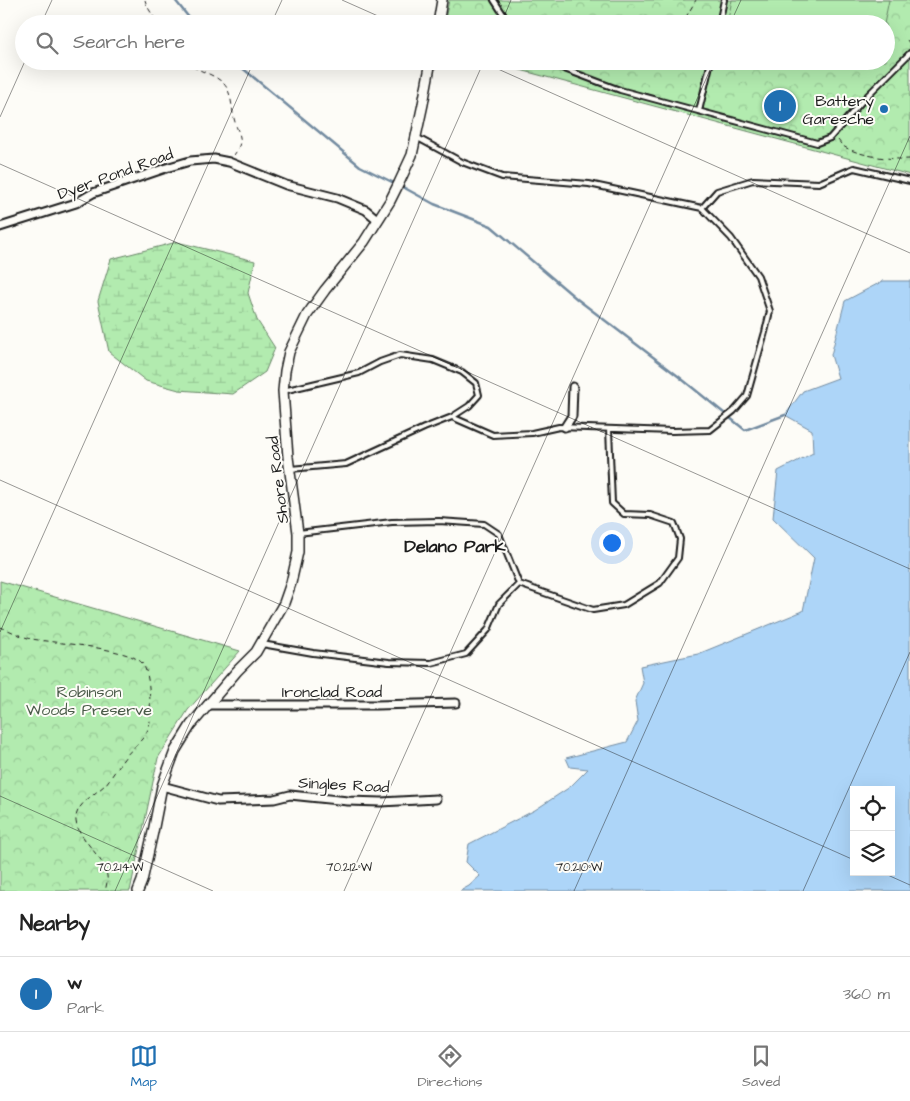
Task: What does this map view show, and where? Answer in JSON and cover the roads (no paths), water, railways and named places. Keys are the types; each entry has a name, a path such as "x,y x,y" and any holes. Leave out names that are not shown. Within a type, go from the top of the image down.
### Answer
{"street":[{"path":"440,15 442,0"},
{"name":"Shore Road","path":"138,891 151,842 162,786 175,751 191,725 237,671 256,652 284,603 298,552 298,533 283,391 284,371 289,352 307,315 364,242 400,183 412,155 429,70"},
{"name":"Dyer Pond Road","path":"0,226 76,203 93,194 166,168 190,161 214,159 230,162 286,185 337,198 366,210 378,220"},
{"path":"565,427 572,416 573,387"},
{"name":"Ironclad Road","path":"208,705 456,703"},
{"name":"Singles Road","path":"162,786 218,801 274,799 290,795 372,802 436,799"}],"lane":[{"path":"494,0 504,15"},
{"path":"721,15 724,0"},
{"path":"895,68 910,53"},
{"path":"567,70 620,90 817,143 830,138 864,99 893,70"},
{"path":"699,112 709,70"},
{"path":"416,137 462,162 502,177 589,184 702,208 731,238 758,276 770,312 746,396 734,411 710,430 672,431 558,427 532,433 493,435 452,417"},
{"path":"702,208 717,191 753,180 819,183 854,168 910,181"},
{"path":"283,391 359,373 380,362 400,356 433,360 462,372 476,383 479,395 468,406 452,417 346,464 290,469"},
{"path":"298,533 392,522 439,521 484,524 499,534 519,584 593,610 624,605 660,583 678,558 680,539 674,523 650,515 624,514 612,503 609,429"},
{"path":"260,643 313,653 389,662 431,663 466,654 488,630 499,604 519,584"}],"water":[{"path":"883,281 910,281 910,891 460,891 480,876 466,862 469,844 535,810 570,787 588,769 570,767 566,758 627,742 638,721 635,701 643,683 640,666 698,654 803,611 814,558 773,518 778,471 813,453 812,430 785,415 803,391 838,378 831,355 845,301"}],"waterway":[{"path":"175,0 187,15"},
{"path":"245,70 360,166 396,184"},
{"path":"401,186 434,204 491,226 577,299 745,430 785,415"}],"place":[{"name":"w","path":"780,106"},
{"name":"Battery Garesche","path":"884,109"}],"district":[{"name":"Delano Park","path":"455,546"}],"park label":[{"name":"Robinson Woods Preserve","path":"89,700"}]}
